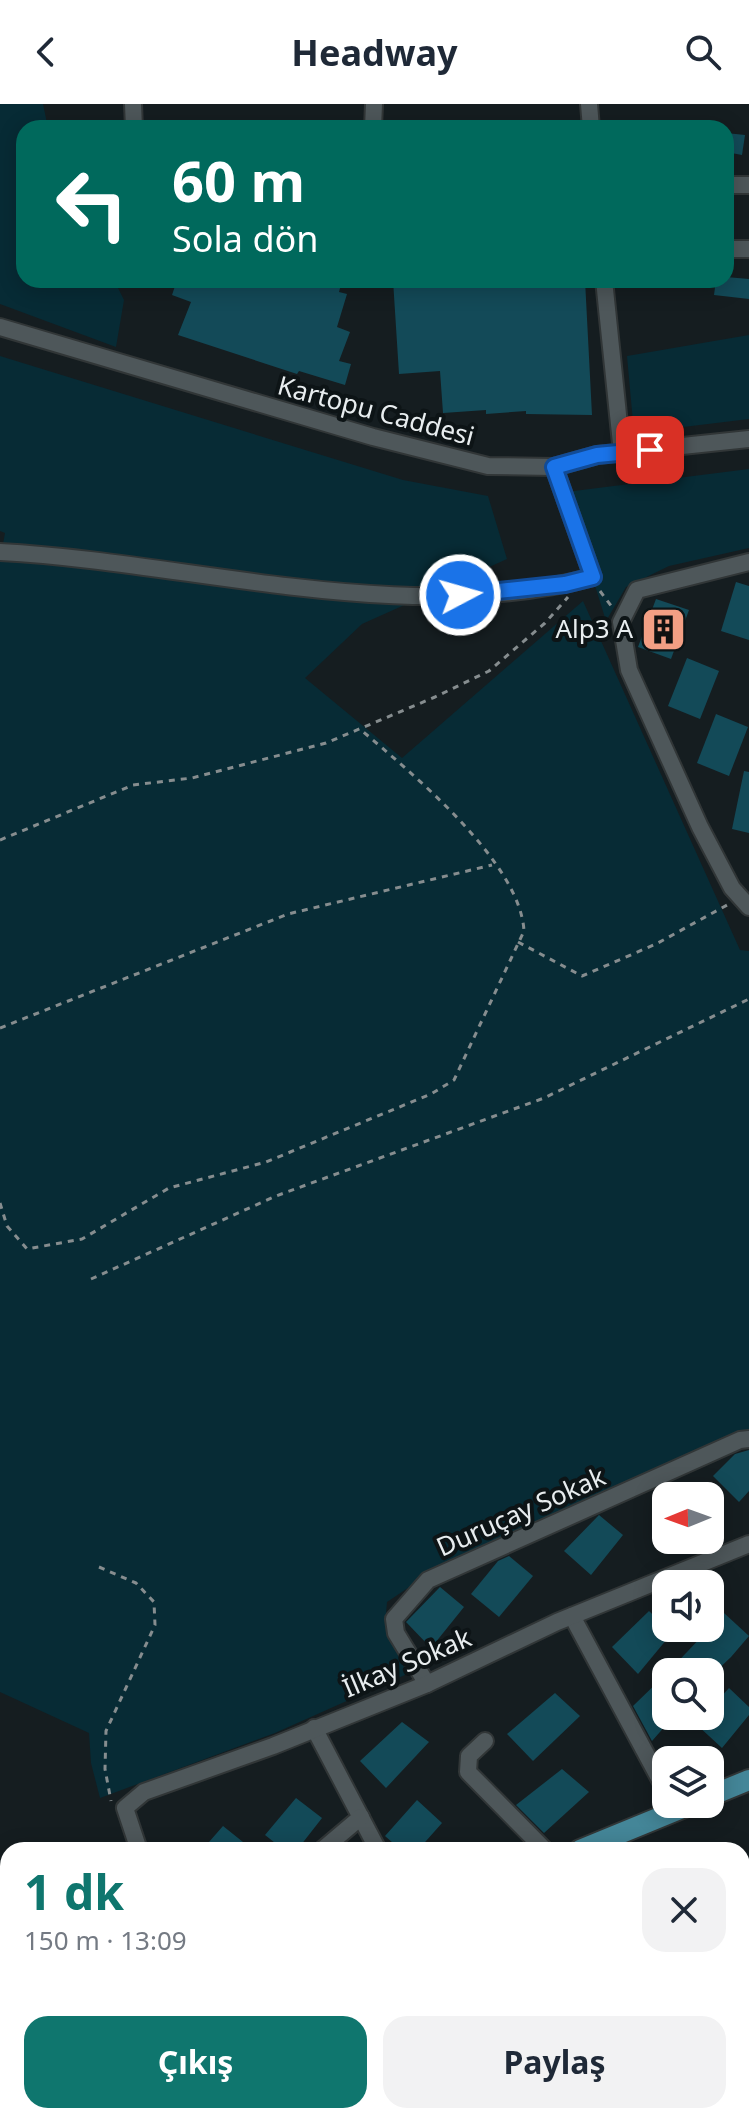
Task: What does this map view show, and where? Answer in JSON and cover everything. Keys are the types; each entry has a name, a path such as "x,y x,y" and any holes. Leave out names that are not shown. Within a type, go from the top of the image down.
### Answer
{"main road":[{"path":"724,1790 749,1780"},
{"path":"615,1842 658,1818"}],"street":[{"path":"605,288 622,453"},
{"name":"Kartopu Caddesi","path":"0,327 440,457 488,466 554,467 622,453 749,439"},
{"path":"0,552 70,555 203,575 435,598 585,579 554,467"},
{"path":"745,902 732,888 700,827 629,670 621,622 637,590 749,562"},
{"name":"Duruçay Sokak","path":"427,1684 396,1633 394,1619 428,1580 740,1440 749,1439"},
{"name":"İlkay Sokak","path":"125,1808 144,1792 427,1684 572,1616 749,1544"},
{"path":"572,1616 652,1765"},
{"path":"314,1728 374,1842"},
{"path":"485,1741 469,1756 468,1772 537,1842"},
{"path":"125,1808 136,1842"},
{"path":"331,1842 361,1817"}],"path":[{"path":"0,840 133,785 192,778 326,743 360,729 489,671 545,623 585,579 606,604 616,609"},
{"path":"0,1203 7,1226 27,1249 82,1239 169,1188 266,1162 431,1094 454,1080 524,931 523,910 494,864 440,797 360,729"},
{"path":"0,1028 288,914 494,864"},
{"path":"518,942 582,976 745,902"},
{"path":"91,1279 276,1196 544,1098 749,999"},
{"path":"99,1567 136,1583 154,1602 155,1625 106,1731 105,1769 112,1801 125,1808"}],"shaded area":[{"path":"0,104 43,104 46,120 16,120 16,288 118,288 124,300 116,347 0,304"},
{"path":"749,335 749,419 634,433 627,356"},
{"path":"0,356 403,480 488,496 507,559 362,624 305,678 402,758 583,601 740,950 749,951 749,1439 439,1567 387,1602 385,1625 407,1674 275,1733 100,1798 91,1763 89,1733 0,1692 0,560 5,533 0,531"},
{"path":"749,469 749,548 669,566 626,587 606,621 566,492"}],"building":[{"path":"734,134 745,135 742,155 734,154"},
{"path":"734,278 749,279 749,299 714,295 715,288 734,288"},
{"path":"174,288 340,288 339,292 347,294 337,327 350,332 339,361 351,364 345,385 299,371 297,374 178,335 191,302 172,295"},
{"path":"394,288 585,288 592,415 526,414 526,411 486,414 486,410 443,413 440,371 399,374"},
{"path":"736,582 749,586 749,640 721,631"},
{"name":"Alp3 A","path":"656,599 689,610 671,659 638,647"},
{"path":"687,658 719,671 700,719 668,706"},
{"path":"716,714 748,727 729,776 697,763"},
{"path":"744,771 749,772 749,833 732,829"},
{"path":"749,1450 749,1491 739,1502 724,1487 724,1482 713,1476 735,1454"},
{"path":"599,1515 623,1535 591,1575 564,1551"},
{"path":"509,1556 533,1576 499,1617 471,1594 498,1561"},
{"path":"440,1587 464,1607 431,1648 406,1622"},
{"path":"649,1611 652,1614 652,1642 665,1642 638,1674 612,1647"},
{"path":"724,1613 749,1636 724,1664 724,1658 681,1658 696,1642 724,1642"},
{"path":"652,1688 652,1730 662,1730 652,1741 633,1706"},
{"path":"729,1688 749,1707 749,1715 724,1746 720,1746 702,1730 724,1730 724,1694"},
{"path":"555,1693 580,1716 533,1761 507,1734"},
{"path":"402,1722 429,1742 386,1788 360,1761"},
{"path":"562,1769 589,1792 544,1833 516,1805"},
{"path":"296,1798 322,1818 303,1842 274,1842 265,1835"},
{"path":"417,1800 442,1823 425,1842 392,1842 385,1836"},
{"path":"223,1826 243,1842 209,1842"}],"place":[{"name":"Alp3 A","path":"664,629"}],"route":[{"path":"460,595 565,584 593,577 554,467 597,455 650,450"}]}
